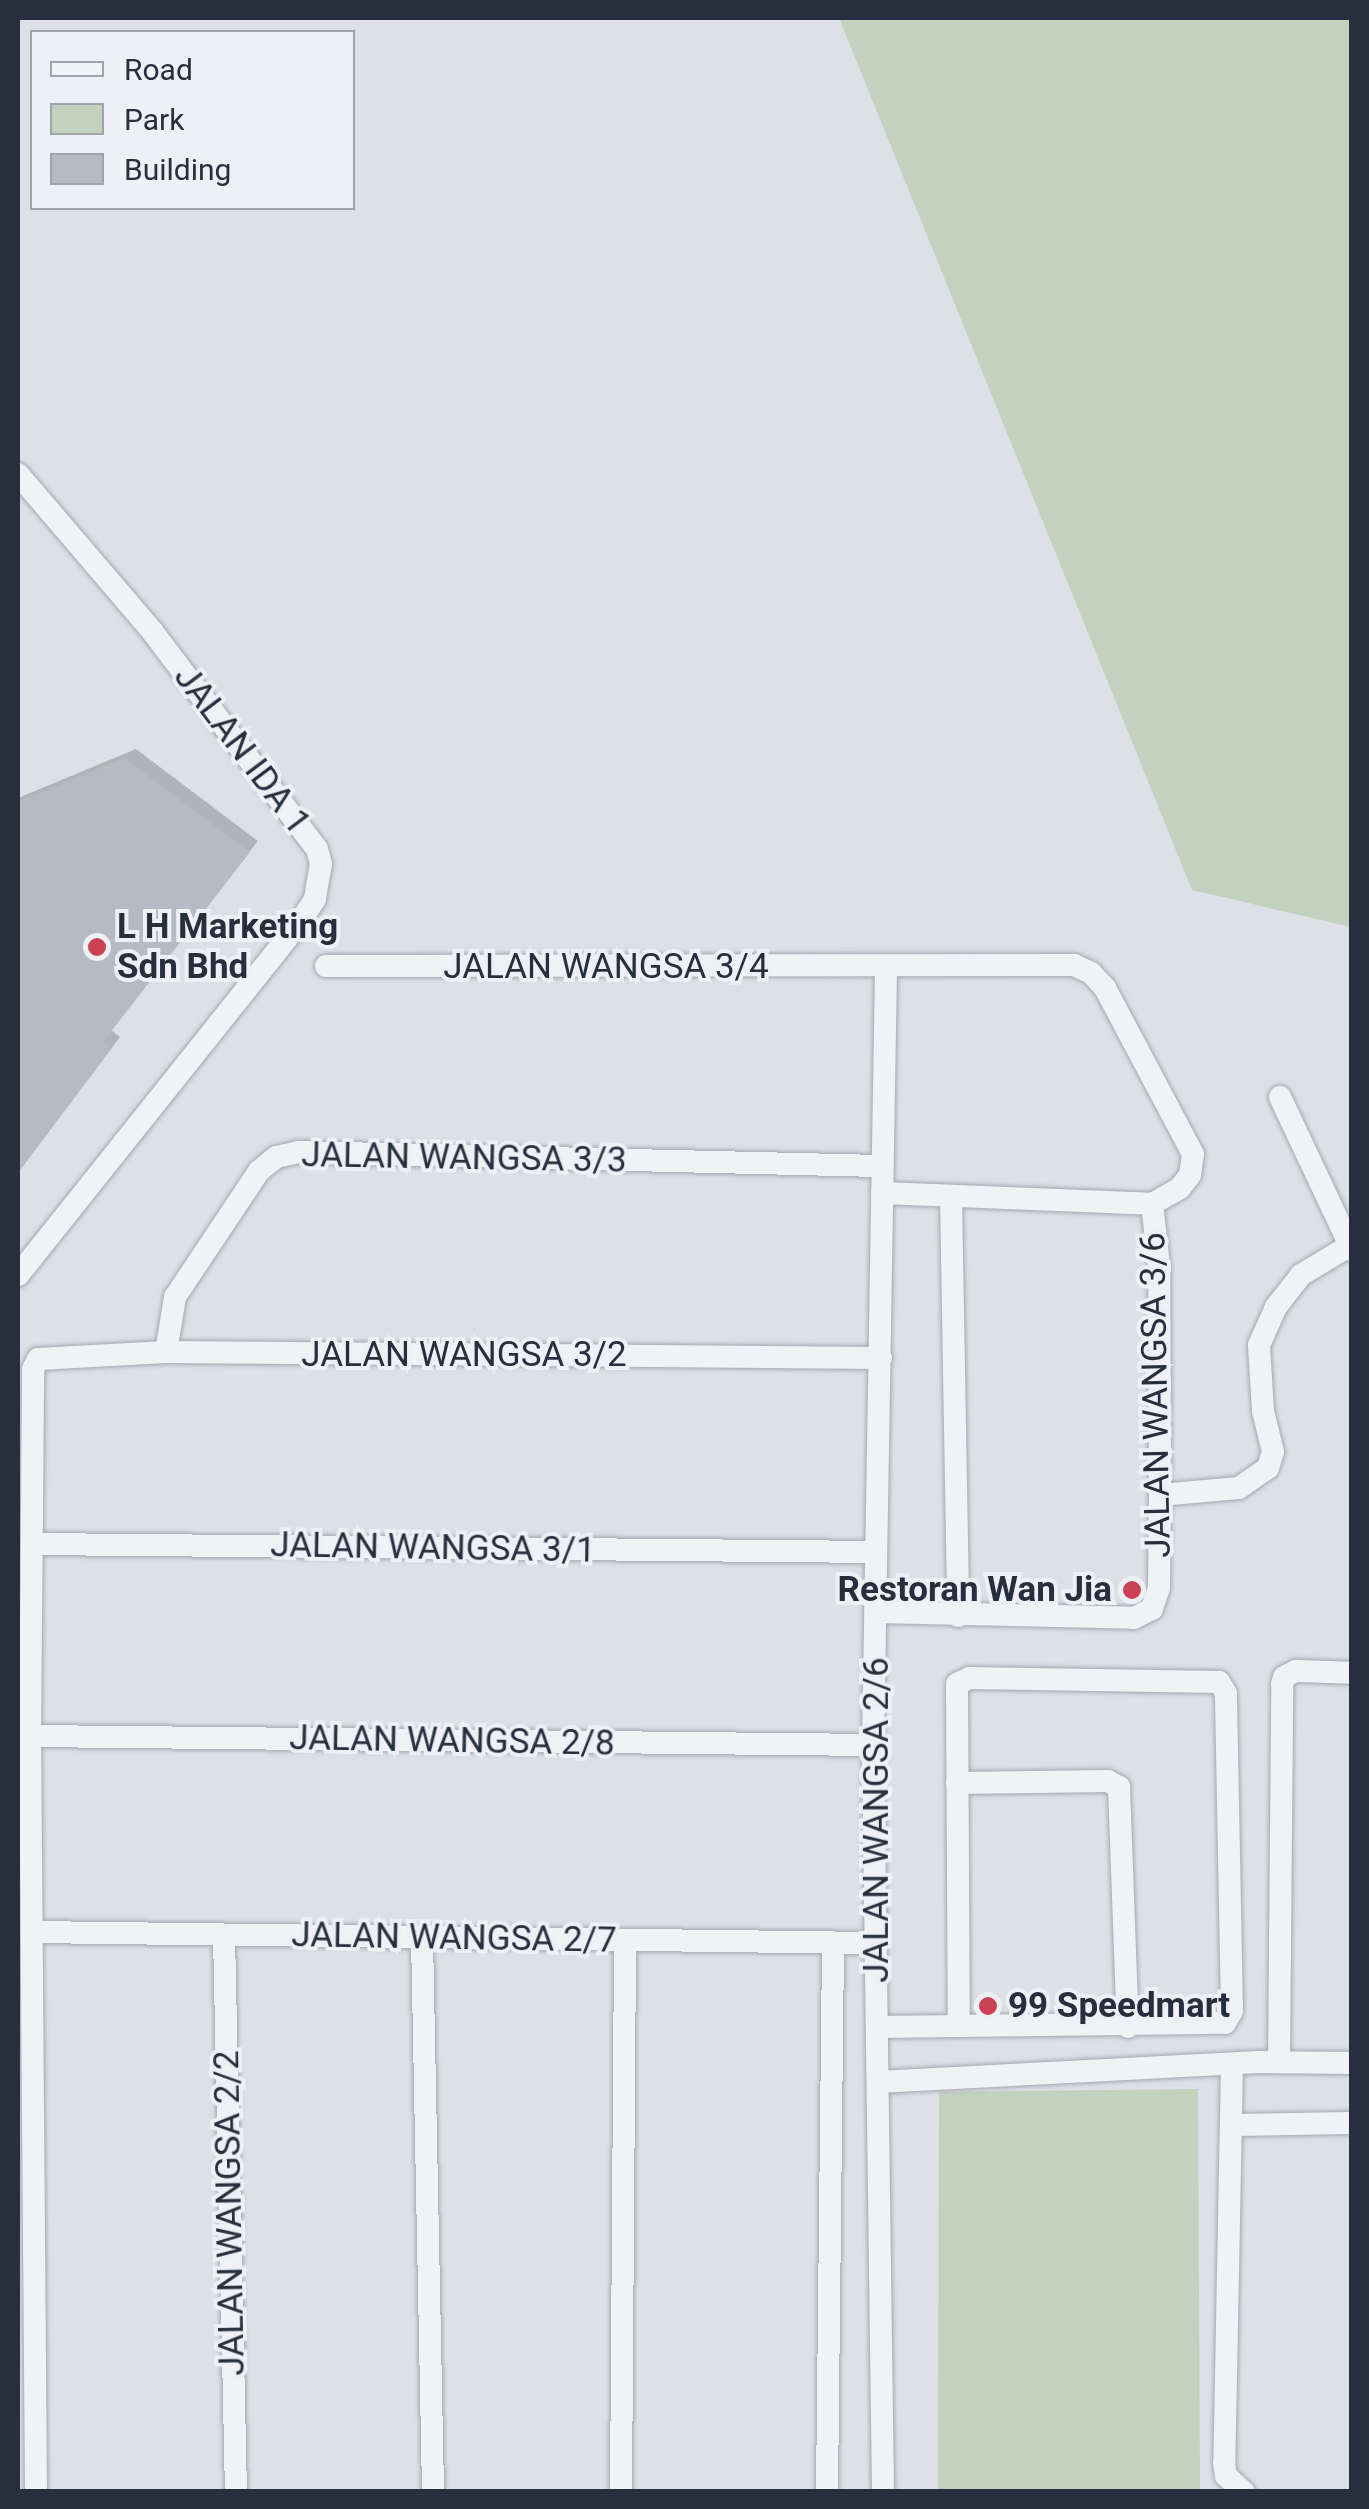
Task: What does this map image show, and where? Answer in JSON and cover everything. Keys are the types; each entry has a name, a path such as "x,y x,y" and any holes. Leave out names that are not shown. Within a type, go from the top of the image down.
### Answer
{"street":[{"name":"JALAN IDA 1","path":"18,474 152,631 317,849 322,864 315,899 300,922 18,1275"},
{"name":"JALAN WANGSA 3/4","path":"326,966 1074,965 1091,973 1115,1004 1194,1154 1190,1174 1180,1188 1152,1204"},
{"name":"JALAN WANGSA 2/6","path":"883,2492 873,1746 886,968"},
{"path":"1160,1495 1239,1488 1268,1468 1273,1452 1263,1412 1258,1345 1276,1307 1300,1275 1350,1248 1280,1097"},
{"name":"JALAN WANGSA 3/3","path":"166,1352 175,1297 259,1171 276,1157 319,1152 882,1166"},
{"path":"882,1193 1152,1204"},
{"path":"950,1197 958,1616"},
{"name":"JALAN WANGSA 3/6","path":"878,1612 958,1616 1144,1615 1159,1588 1159,1265 1152,1204"},
{"name":"JALAN WANGSA 3/2","path":"32,1544 33,1368 47,1356 166,1352 881,1358"},
{"path":"32,1544 36,2492"},
{"name":"JALAN WANGSA 3/1","path":"32,1544 876,1552"},
{"path":"1279,2062 1282,1684 1289,1672 1352,1673"},
{"path":"877,2027 959,2024 1128,2028 1219,2025 1230,2018 1224,1686 1212,1680 962,1680 956,1691 959,2024"},
{"name":"JALAN WANGSA 2/8","path":"30,1736 873,1746"},
{"path":"957,1783 1108,1781 1120,1787 1128,2028"},
{"name":"JALAN WANGSA 2/7","path":"32,1932 875,1943"},
{"name":"JALAN WANGSA 2/2","path":"224,1934 236,2492"},
{"path":"422,1937 433,2492"},
{"path":"622,2492 625,1940"},
{"path":"827,2492 834,1943"},
{"path":"878,2082 1279,2062 1352,2063"},
{"path":"1232,2064 1224,2464 1226,2476 1244,2492"},
{"path":"1232,2126 1352,2123"}],"green space":[{"path":"839,18 1351,18 1351,927 1192,890"},
{"path":"1198,2089 1200,2490 938,2491 939,2092"}],"building":[{"name":"L H Marketing Sdn Bhd","path":"124,758 250,852 103,1042 112,1048 18,1173 18,802"}],"place":[{"name":"L H Marketing Sdn Bhd","path":"97,947"},
{"name":"Restoran Wan Jia","path":"1132,1590"},
{"name":"99 Speedmart","path":"988,2006"}]}
